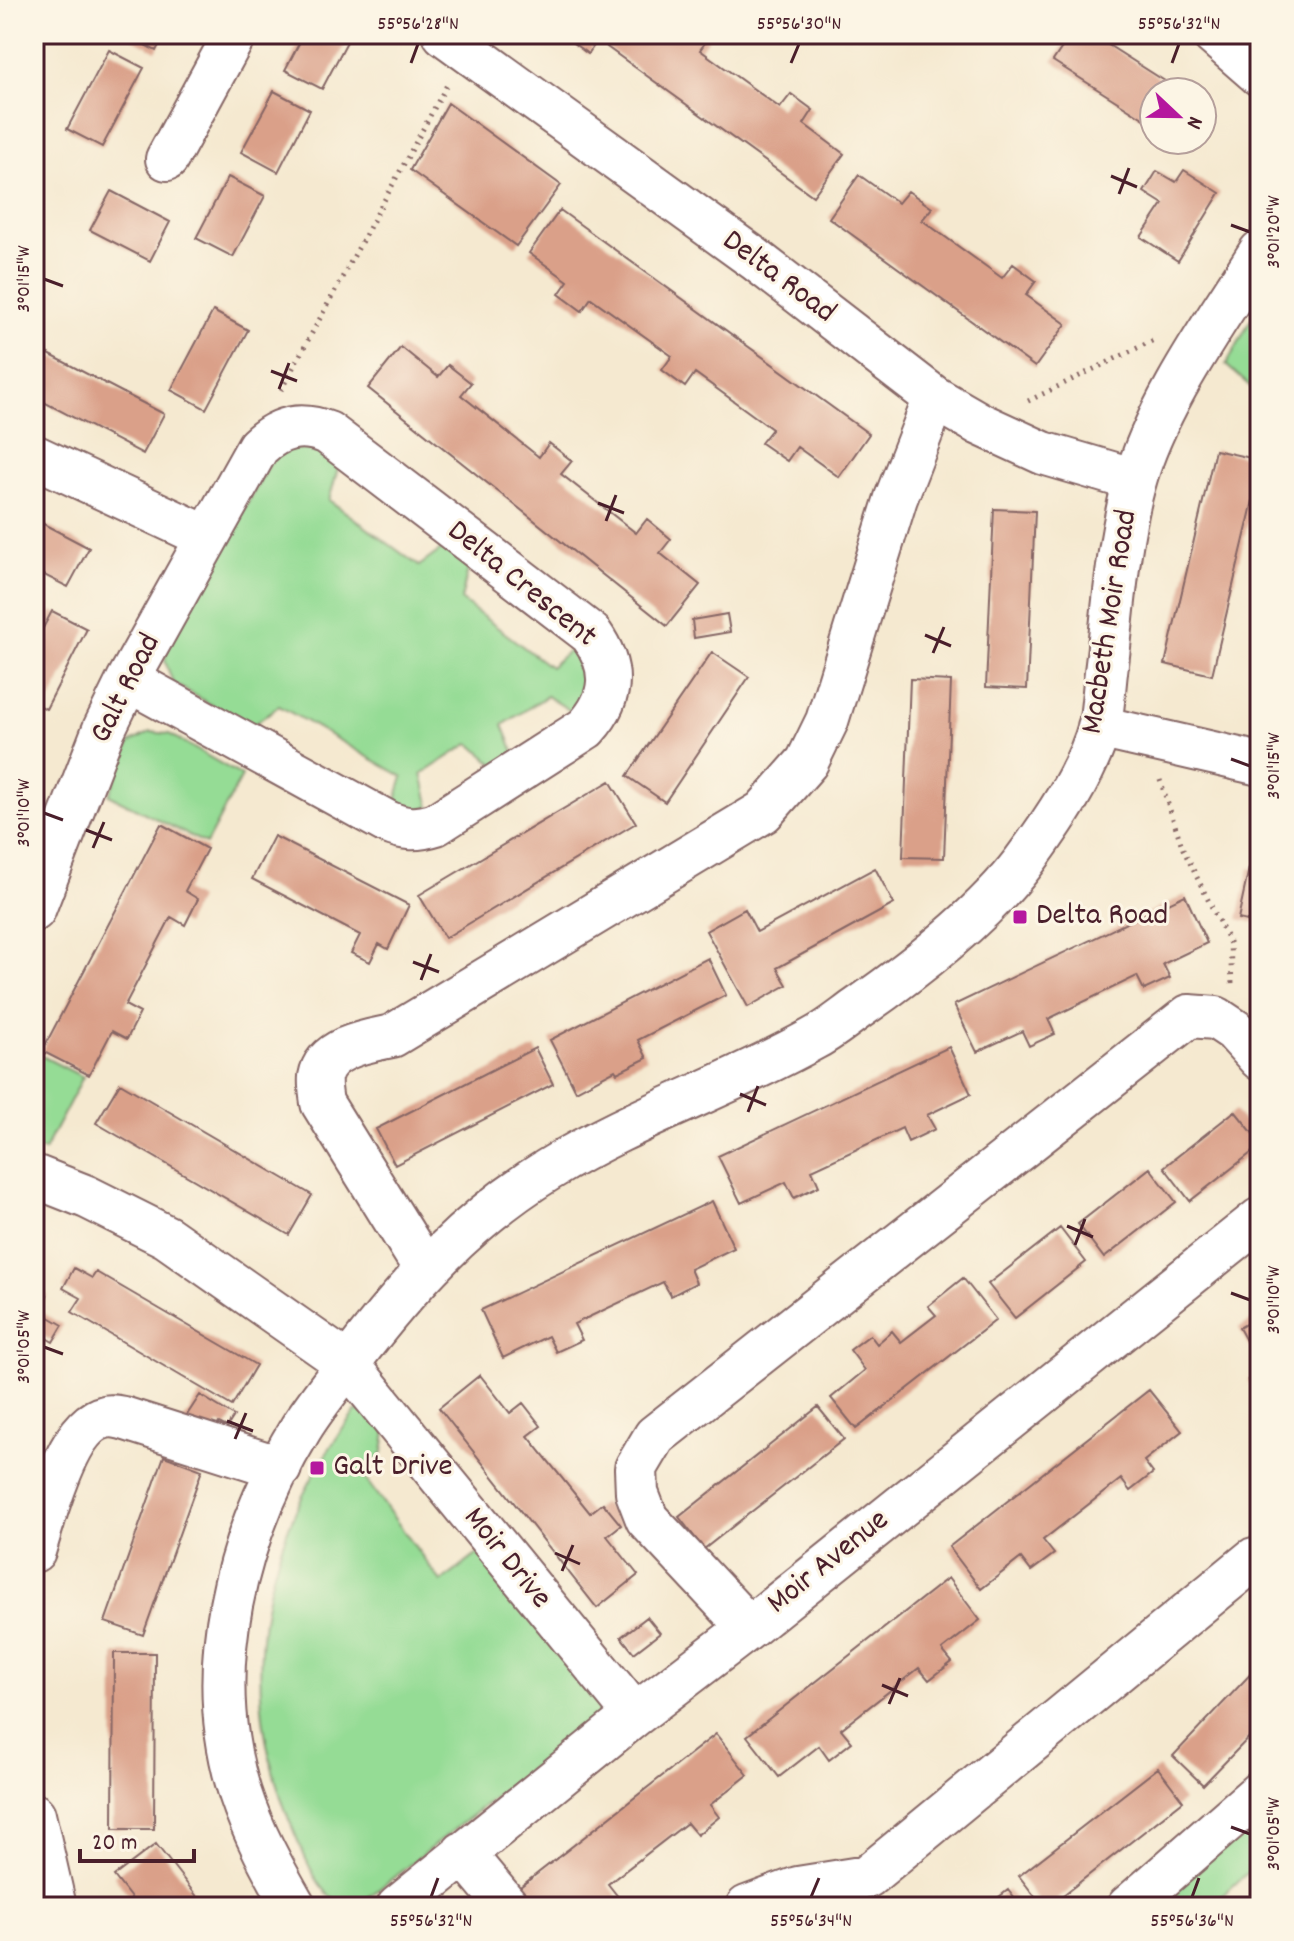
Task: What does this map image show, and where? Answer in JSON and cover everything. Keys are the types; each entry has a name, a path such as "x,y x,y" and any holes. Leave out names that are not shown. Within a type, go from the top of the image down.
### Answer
{"street":[{"path":"167,159 235,34"},
{"path":"1213,34 1260,75"},
{"name":"Delta Road","path":"451,39 755,259 935,398 980,424 1043,453 1135,480"},
{"name":"Macbeth Moir Road","path":"295,1907 272,1868 240,1793 223,1701 229,1612 241,1562 299,1431 384,1315 425,1269 502,1201 590,1146 817,1038 895,982 988,903 1022,864 1074,787 1099,727 1124,524 1150,438 1171,397 1260,252"},
{"path":"425,1269 322,1103 320,1075 333,1056 352,1044 392,1036 763,812 807,762 827,721 896,498 935,398"},
{"name":"Delta Crescent","path":"128,680 403,829 436,824 586,728 599,714 608,682 607,666 602,650 591,634 328,433 302,426 286,428 270,435"},
{"path":"34,456 207,537 258,447 270,435"},
{"name":"Galt Road","path":"34,910 46,841 128,680 207,537"},
{"path":"1099,727 1260,764"},
{"path":"749,1628 647,1519 637,1493 636,1468 655,1436 1189,1016 1216,1018 1247,1044"},
{"path":"34,1176 87,1197 167,1237 348,1364"},
{"name":"Moir Avenue","path":"398,1907 1260,1219"},
{"name":"Moir Drive","path":"348,1364 635,1715"},
{"path":"34,1551 67,1452 83,1431 103,1416 123,1418 280,1468"},
{"path":"747,1907 798,1888 867,1877 1254,1559 1260,1558"},
{"path":"1128,1907 1260,1792"},
{"path":"34,1815 55,1907"},
{"path":"463,1853 508,1907"}],"path":[{"path":"270,435 273,404 451,39"},
{"path":"980,424 1159,337"},
{"path":"1146,738 1183,849 1230,944 1247,1044"}],"green space":[{"path":"1257,309 1260,310 1260,395 1226,365"},
{"path":"294,448 318,451 339,465 329,500 419,566 445,547 469,565 461,600 550,667 574,646 583,655 592,679 577,715 547,696 503,725 515,754 496,766 470,743 422,774 430,808 393,811 403,777 279,706 250,727 173,683 165,661 167,649 271,461"},
{"path":"150,732 169,734 242,776 206,844 109,795 130,743"},
{"path":"34,1052 83,1077 44,1151 34,1147"},
{"path":"356,1411 371,1413 386,1431 383,1452 364,1477 441,1582 482,1551 601,1700 600,1714 365,1900 348,1905 330,1896 323,1888 298,1841 277,1784 264,1728 260,1673 264,1618 276,1564 296,1511 322,1460"},
{"path":"1260,1818 1260,1861 1210,1907 1150,1907"}],"building":[{"path":"124,34 165,34 156,51"},
{"path":"304,34 351,34 322,89 285,70"},
{"path":"561,34 602,34 588,54"},
{"path":"616,34 705,34 709,37 700,50 780,108 791,94 813,110 804,124 844,154 813,196 607,47"},
{"path":"1071,34 1091,34 1157,76 1138,76 1138,115 1053,61"},
{"path":"109,50 144,68 102,147 67,129"},
{"path":"274,91 310,110 278,172 241,152"},
{"path":"448,103 561,185 516,246 410,170"},
{"path":"1184,170 1220,193 1178,261 1141,237 1163,204 1144,192 1157,171 1176,182"},
{"path":"859,175 898,203 908,191 932,208 922,220 1002,278 1013,264 1036,281 1026,295 1066,324 1035,367 829,218"},
{"path":"228,177 265,196 233,257 196,238"},
{"path":"111,191 170,222 150,261 90,230"},
{"path":"560,210 869,434 839,477 797,447 787,461 761,443 772,429 695,373 685,387 662,370 672,356 591,298 582,311 559,294 568,281 529,253"},
{"path":"213,311 248,330 206,409 171,390"},
{"path":"401,347 438,377 448,365 471,383 461,395 539,457 549,443 572,461 561,474 636,533 647,519 671,539 660,553 700,585 667,626 368,388"},
{"path":"41,350 164,414 143,454 34,397 34,364"},
{"path":"1215,450 1260,460 1260,471 1212,675 1165,664"},
{"path":"994,509 1035,511 1027,689 986,687"},
{"path":"34,519 89,548 68,587 34,570"},
{"path":"52,611 87,629 46,709 34,702 34,645"},
{"path":"727,614 730,632 694,638 692,620"},
{"path":"712,652 749,677 665,802 627,776"},
{"path":"910,679 951,681 944,858 903,857"},
{"path":"610,781 636,823 445,938 419,895"},
{"path":"161,824 207,849 185,891 198,899 185,925 171,917 125,1005 140,1013 127,1039 112,1031 89,1075 42,1051"},
{"path":"274,836 409,905 388,949 379,944 370,962 351,953 360,935 252,879"},
{"path":"875,868 894,904 777,968 787,985 748,1007 706,931 745,909 757,932"},
{"path":"1249,868 1260,870 1260,924 1238,919"},
{"path":"1185,895 1207,943 1163,964 1170,978 1144,990 1137,976 1048,1019 1055,1034 1029,1046 1022,1031 977,1052 954,1005"},
{"path":"708,958 726,995 638,1040 647,1058 617,1073 615,1070 576,1091 550,1040"},
{"path":"949,1047 971,1094 927,1115 935,1129 908,1142 902,1128 812,1170 819,1186 794,1198 786,1182 741,1203 718,1156"},
{"path":"535,1048 553,1084 395,1165 376,1129"},
{"path":"120,1083 312,1195 289,1235 96,1123"},
{"path":"1235,1111 1260,1146 1190,1201 1164,1167"},
{"path":"1150,1168 1176,1202 1104,1258 1078,1224"},
{"path":"712,1201 734,1248 690,1269 696,1283 671,1296 663,1282 574,1324 582,1340 556,1352 548,1336 503,1358 481,1310"},
{"path":"1060,1228 1086,1262 1015,1318 988,1284"},
{"path":"74,1268 92,1278 96,1272 256,1365 232,1406 72,1312 81,1298 63,1288"},
{"path":"963,1278 996,1320 856,1429 831,1398 865,1370 850,1350 870,1335 877,1344 892,1331 901,1342 936,1315 928,1306"},
{"path":"34,1287 47,1295 37,1310 63,1325 53,1342 34,1331"},
{"path":"1260,1316 1260,1366 1239,1328"},
{"path":"1260,1374 1260,1401 1248,1380"},
{"path":"480,1375 510,1413 523,1403 541,1426 528,1436 590,1513 603,1503 621,1525 607,1536 638,1575 597,1608 439,1408"},
{"path":"1149,1390 1182,1431 1144,1461 1153,1473 1130,1491 1121,1479 1043,1540 1054,1554 1031,1571 1021,1558 981,1589 949,1547"},
{"path":"200,1395 234,1416 227,1427 219,1423 213,1432 183,1421"},
{"path":"818,1407 844,1439 704,1549 679,1517"},
{"path":"164,1456 202,1470 143,1635 105,1622"},
{"path":"948,1578 980,1620 942,1650 952,1662 929,1680 919,1668 841,1729 852,1742 829,1760 819,1746 779,1777 747,1736"},
{"path":"647,1617 660,1633 634,1653 621,1637"},
{"path":"114,1653 155,1653 154,1829 113,1829"},
{"path":"1260,1664 1260,1726 1203,1785 1173,1756"},
{"path":"716,1734 748,1775 710,1805 719,1817 697,1835 687,1823 608,1884 619,1898 608,1907 591,1907 586,1901 579,1907 527,1907 515,1891"},
{"path":"1158,1768 1183,1801 1048,1907 1043,1907 1019,1876"},
{"path":"156,1844 205,1907 138,1907 114,1876"},
{"path":"1008,1890 1021,1907 986,1907"}],"place":[{"name":"Delta Road","path":"1020,917"},
{"name":"Galt Drive","path":"317,1468"}]}
